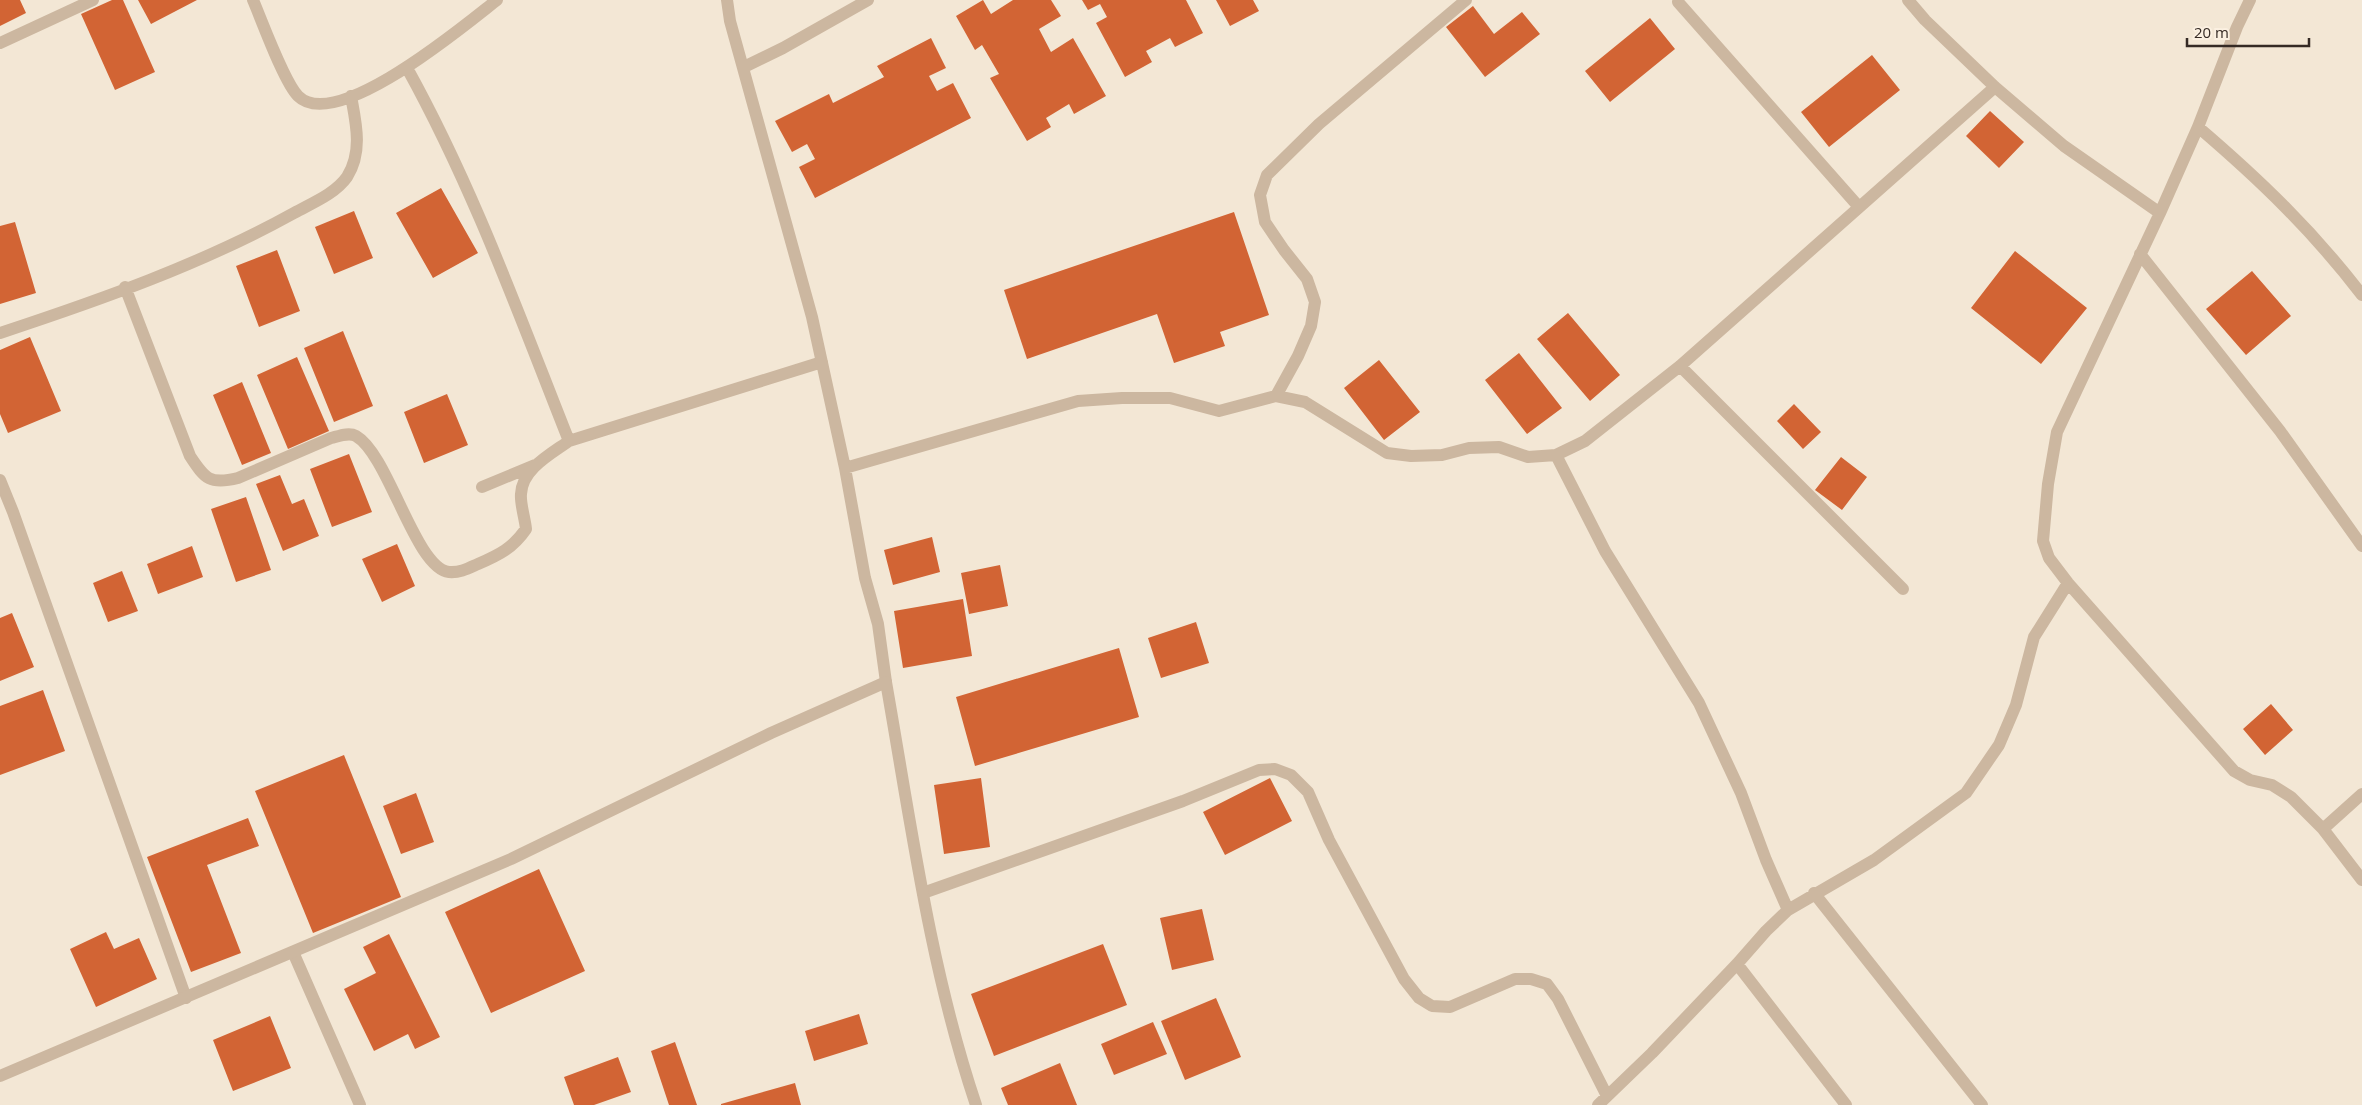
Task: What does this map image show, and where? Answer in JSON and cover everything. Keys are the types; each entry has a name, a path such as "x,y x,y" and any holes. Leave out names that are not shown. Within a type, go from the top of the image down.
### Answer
{"street":[{"path":"0,43 93,0"},
{"path":"253,0 289,82 298,96 310,103 325,103 351,96 382,83 407,68 497,0"},
{"path":"727,0 730,21 812,317 845,468 865,578 878,624 886,682 923,893 943,994 976,1105"},
{"path":"744,67 783,48 868,0"},
{"path":"1276,396 1312,326 1315,302 1307,279 1265,222 1260,195 1267,175 1319,124 1466,0"},
{"path":"1908,0 1925,20 1995,87 2064,146 2160,213"},
{"path":"2250,0 2237,27 2198,127 2160,213 2057,432 2048,484 2043,541 2049,558 2068,583 2234,771 2250,780 2272,785 2291,797 2323,828 2362,880"},
{"path":"1678,2 1859,207"},
{"path":"407,68 435,118 471,196 569,441"},
{"path":"845,468 1078,401 1122,398 1170,398 1219,411 1276,396 1305,402 1387,453 1411,456 1442,455 1469,448 1499,447 1528,456 1556,455 1585,441 1680,366 1995,87"},
{"path":"0,333 200,259 268,227 328,194 346,177 356,155 358,130 351,96"},
{"path":"2198,127 2299,220 2330,253 2362,295"},
{"path":"2140,254 2280,431 2362,546"},
{"path":"125,288 190,456 200,471 210,480 222,482 238,478 331,438 345,434 356,435 366,445 381,469 426,553 437,566 448,572 462,571 503,554 516,543 526,529 520,495 524,481 537,464"},
{"path":"482,487 537,464 569,441 822,362"},
{"path":"1680,366 1903,589"},
{"path":"1556,455 1604,551 1699,703 1741,793 1788,910"},
{"path":"0,480 37,576 186,998"},
{"path":"1598,1105 1737,964 1766,930 1788,910 1814,893 1874,860 1966,793 1999,744 2016,705 2034,637 2068,583"},
{"path":"0,1076 511,859 754,741 886,682"},
{"path":"923,893 1183,801 1259,770 1275,769 1291,775 1308,792 1329,840 1380,935 1404,979 1419,998 1432,1006 1450,1007 1515,979 1531,979 1547,984 1558,999 1607,1096"},
{"path":"2323,828 2362,794"},
{"path":"1814,893 1982,1105"},
{"path":"293,952 360,1105"},
{"path":"1737,964 1846,1105"}],"building":[{"path":"0,0 20,0 26,13 0,26"},
{"path":"112,0 123,0 155,72 115,90 81,14"},
{"path":"138,0 197,0 151,24"},
{"path":"983,0 991,14 1013,0 1051,0 1061,16 1039,29 1051,52 1073,38 1106,96 1074,114 1069,104 1046,118 1051,127 1027,141 990,78 999,74 982,45 975,50 956,16"},
{"path":"1082,0 1186,0 1203,33 1175,47 1170,38 1146,51 1152,62 1125,77 1096,23 1107,17 1100,4 1088,10"},
{"path":"1216,0 1253,0 1259,11 1230,26"},
{"path":"1473,6 1494,34 1522,12 1540,34 1485,77 1446,27"},
{"path":"1650,18 1675,49 1610,102 1585,71"},
{"path":"931,38 946,68 929,76 937,91 953,83 971,118 815,198 799,167 815,159 807,144 792,152 775,121 829,94 833,103 884,77 877,66"},
{"path":"1872,55 1900,90 1829,147 1801,112"},
{"path":"1990,111 2024,142 1999,168 1966,136"},
{"path":"441,188 478,253 433,278 396,213"},
{"path":"354,211 373,258 334,274 315,227"},
{"path":"1234,212 1269,315 1220,332 1225,346 1174,363 1157,314 1027,359 1004,290"},
{"path":"15,222 36,293 0,304 0,226"},
{"path":"277,250 300,311 259,327 236,266"},
{"path":"2015,251 2087,308 2041,364 1971,308"},
{"path":"2252,271 2291,316 2246,355 2206,309"},
{"path":"1568,313 1620,375 1590,401 1537,339"},
{"path":"343,331 373,406 334,422 304,348"},
{"path":"30,337 61,411 8,433 0,414 0,350"},
{"path":"1519,353 1562,408 1527,434 1485,380"},
{"path":"297,357 329,431 288,449 257,375"},
{"path":"1379,360 1420,412 1384,440 1344,388"},
{"path":"242,382 271,453 242,465 213,395"},
{"path":"447,394 468,445 424,463 404,412"},
{"path":"1794,404 1821,432 1803,449 1777,421"},
{"path":"349,454 372,512 332,527 310,469"},
{"path":"1841,457 1867,477 1842,510 1815,490"},
{"path":"280,475 292,504 304,499 319,536 283,551 256,484"},
{"path":"246,497 271,570 236,582 211,509"},
{"path":"932,537 940,572 893,585 884,550"},
{"path":"397,544 415,586 382,602 362,559"},
{"path":"192,546 203,577 158,594 147,564"},
{"path":"1000,565 1008,606 969,614 961,573"},
{"path":"122,571 138,611 108,622 93,583"},
{"path":"963,599 972,656 903,668 894,611"},
{"path":"12,613 34,667 0,681 0,618"},
{"path":"1196,622 1209,663 1161,678 1148,638"},
{"path":"1119,648 1139,717 975,766 956,697"},
{"path":"43,690 65,751 0,775 0,706"},
{"path":"2271,704 2293,730 2265,755 2243,729"},
{"path":"344,755 401,897 313,933 255,791"},
{"path":"981,778 990,847 944,854 934,785"},
{"path":"1270,778 1292,821 1225,855 1203,812"},
{"path":"416,793 434,842 401,854 383,806"},
{"path":"248,818 259,846 207,865 241,953 191,972 147,857"},
{"path":"539,869 585,971 491,1013 445,912"},
{"path":"1202,909 1214,960 1172,970 1160,918"},
{"path":"106,932 114,949 139,938 157,979 96,1007 70,949"},
{"path":"389,934 440,1037 415,1049 408,1034 374,1051 344,989 376,973 363,947"},
{"path":"1103,944 1127,1005 994,1056 971,994"},
{"path":"1216,998 1241,1057 1185,1080 1161,1021"},
{"path":"859,1014 868,1044 814,1061 805,1031"},
{"path":"270,1016 291,1068 233,1091 213,1040"},
{"path":"1153,1022 1167,1054 1114,1075 1101,1044"},
{"path":"675,1042 697,1105 669,1105 651,1051"},
{"path":"618,1057 631,1092 594,1105 574,1105 564,1077"},
{"path":"1060,1063 1077,1105 1008,1105 1001,1088"},
{"path":"795,1083 801,1105 721,1105 721,1104"}]}
